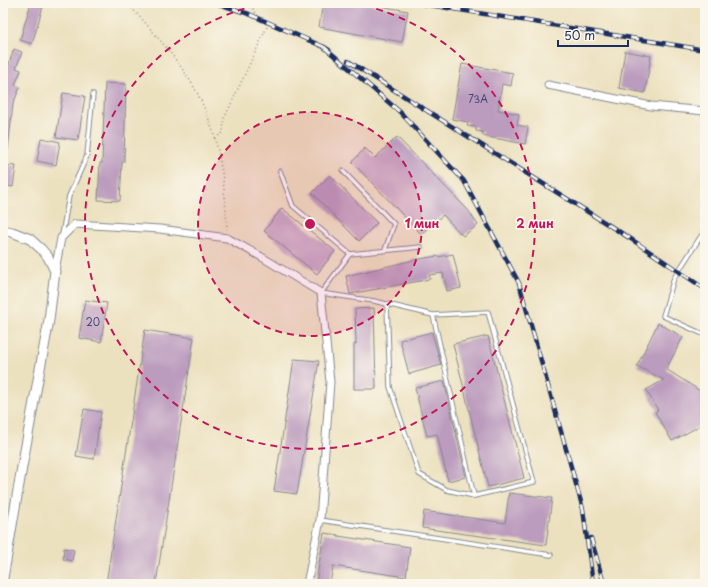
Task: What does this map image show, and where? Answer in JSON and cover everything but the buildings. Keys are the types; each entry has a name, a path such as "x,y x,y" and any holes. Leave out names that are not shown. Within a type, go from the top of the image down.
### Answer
{"street":[{"path":"548,86 651,106 705,111"},
{"path":"3,578 4,564 49,320 61,238 75,224 160,229 227,238 321,293 330,382 320,520 307,584"},
{"path":"3,230 30,239 41,248 48,257 55,271"}],"lane":[{"path":"61,238 69,196 87,156 93,94"},
{"path":"280,171 293,206 350,254 421,247"},
{"path":"343,171 394,224 385,250"},
{"path":"705,230 674,278 663,316 705,335"},
{"path":"350,254 321,293 374,301 387,304 433,315 488,312 534,482 474,496 448,490 419,474 390,387 387,304"},
{"path":"433,315 474,496"},
{"path":"320,520 551,555"}],"path":[{"path":"125,3 148,26 188,76 205,109 215,138 224,179 227,238"},
{"path":"215,138 223,133 224,119 266,28 264,20 256,14 250,3"},
{"path":"445,8 451,3"}],"railway":[{"path":"216,3 249,14 329,50"},
{"path":"417,3 705,50"},
{"path":"324,47 400,112 464,181 519,283 583,509 593,584"},
{"path":"348,61 631,239 705,289"},
{"path":"591,538 604,584"}]}
